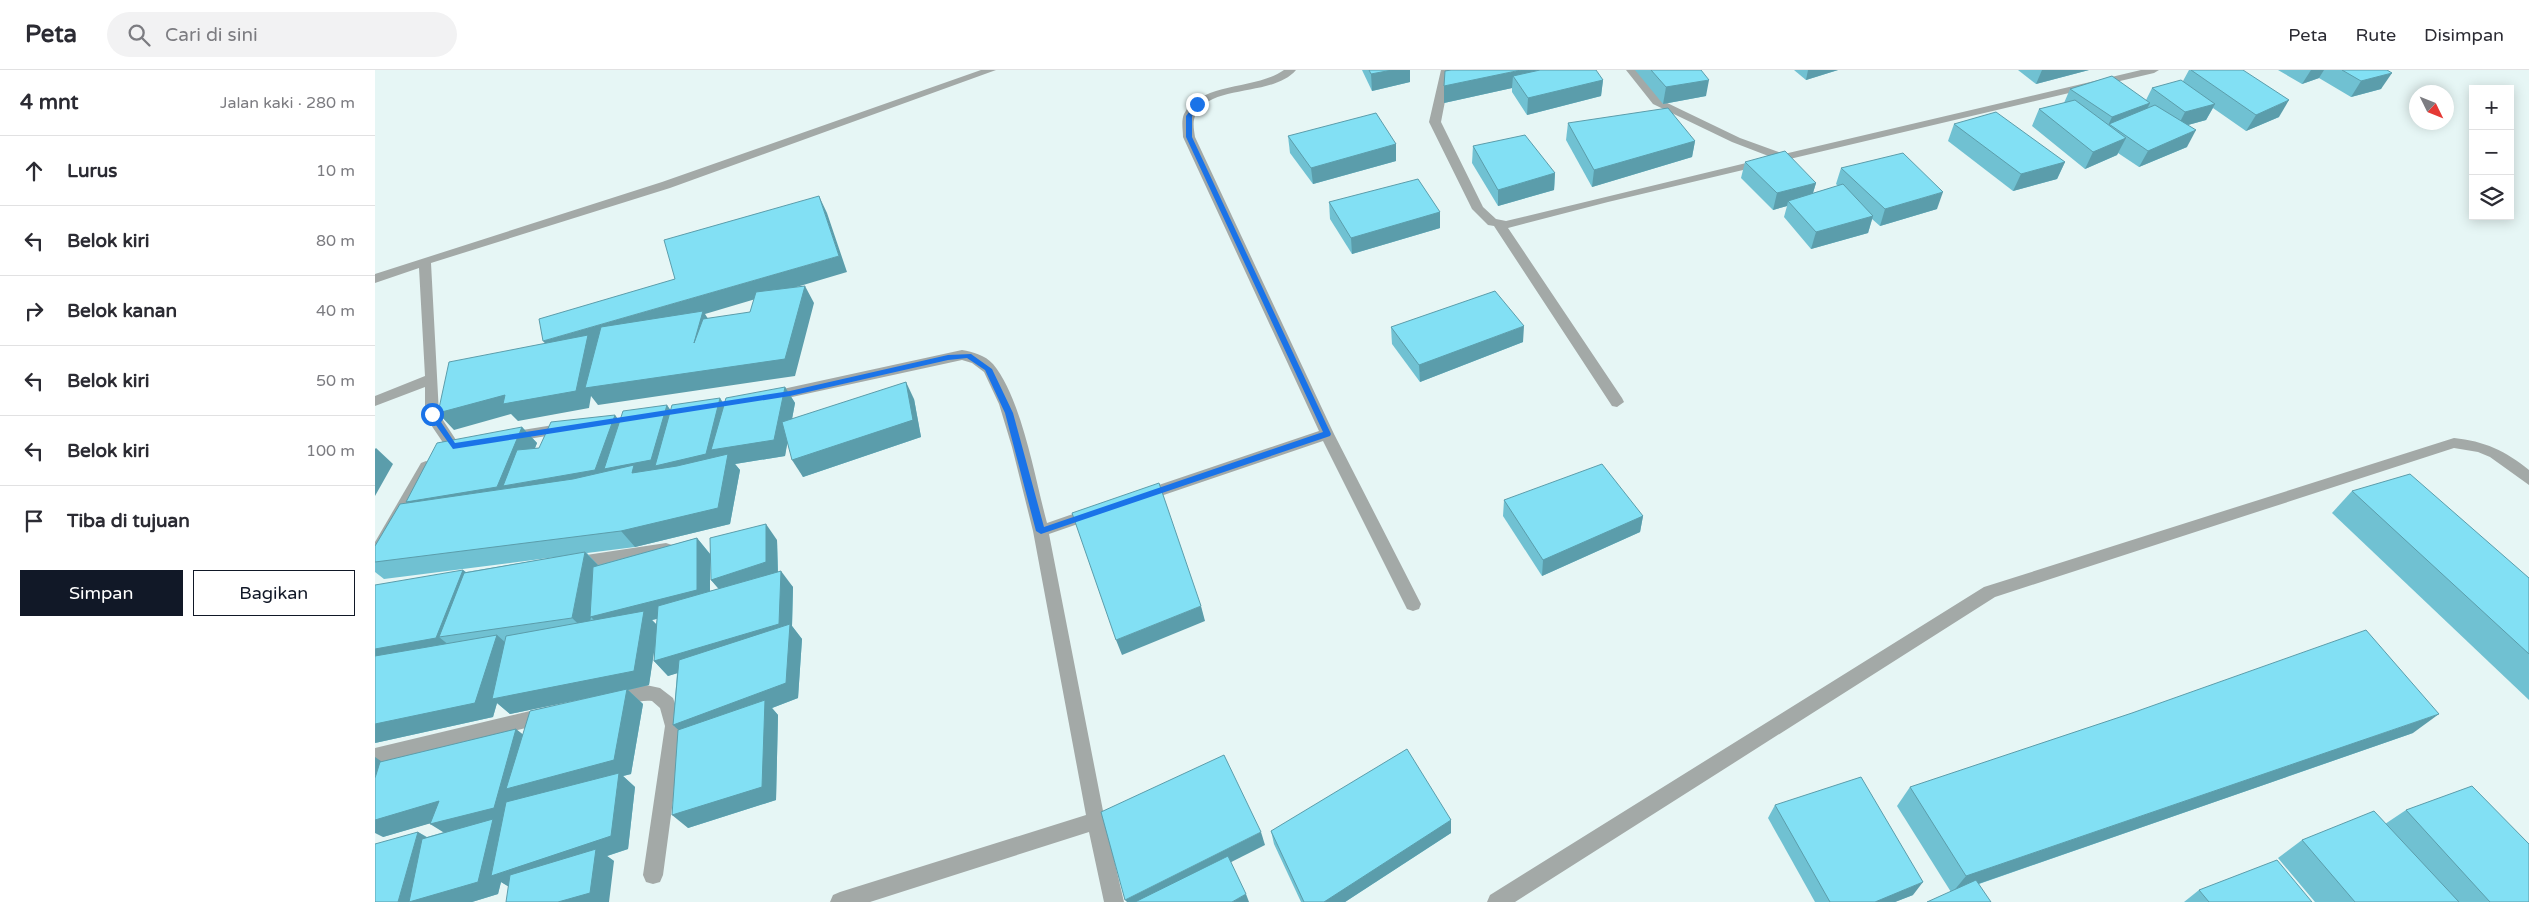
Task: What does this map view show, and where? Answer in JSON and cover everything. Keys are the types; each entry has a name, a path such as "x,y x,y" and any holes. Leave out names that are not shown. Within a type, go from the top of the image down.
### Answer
{"street":[{"path":"375,279 425,261 666,185 991,70"},
{"path":"1291,70 1274,82 1215,96 1197,104 1189,116 1189,137 1327,434 1413,604"},
{"path":"1446,70 1435,122 1478,209 1486,218 1499,224 1512,224 1606,199 2154,70"},
{"path":"1631,70 1657,102 1736,140 1783,158"},
{"path":"1499,224 1617,402"},
{"path":"375,556 417,481 437,457 458,445 432,414 432,379 425,261"},
{"path":"752,399 790,393 948,357 968,356 988,369 1009,413 1041,531 1096,821 1114,902"},
{"path":"375,401 432,379"},
{"path":"492,440 578,426"},
{"path":"1124,503 1327,434"},
{"path":"1497,902 1990,592 2453,443 2469,444 2498,452 2529,479"},
{"path":"1041,531 1105,509"},
{"path":"562,565 680,547"},
{"path":"596,703 625,696 653,693 666,700 671,708 674,726 653,875"},
{"path":"375,756 567,710"},
{"path":"840,902 1096,821"}],"building":[{"path":"1369,70 1392,70 1371,74"},
{"path":"1521,70 1444,86 1445,71"},
{"path":"1540,70 1596,70 1603,80 1528,98 1513,76"},
{"path":"1651,70 1701,70 1709,80 1666,87"},
{"path":"2191,70 2243,70 2289,100 2256,115"},
{"path":"2342,70 2387,70 2392,73 2361,81"},
{"path":"2112,76 2150,103 2112,117 2070,89"},
{"path":"2181,80 2215,104 2185,112 2152,88"},
{"path":"2075,100 2126,138 2093,152 2039,109"},
{"path":"2155,105 2196,130 2148,151 2109,124"},
{"path":"1668,108 1695,141 1594,170 1568,123"},
{"path":"1996,112 2065,162 2021,174 1954,124"},
{"path":"1376,113 1396,144 1311,168 1288,136"},
{"path":"1525,135 1555,173 1498,190 1473,146"},
{"path":"1785,151 1816,183 1777,193 1745,162"},
{"path":"1903,153 1943,192 1885,209 1841,168"},
{"path":"1418,179 1440,212 1351,238 1329,202"},
{"path":"1843,184 1873,216 1816,232 1788,201"},
{"path":"819,196 839,256 543,341 539,319 675,279 664,240"},
{"path":"805,286 785,359 585,388 601,327 703,311 694,343 703,319 750,312 756,292"},
{"path":"1495,291 1524,326 1419,365 1391,327"},
{"path":"588,335 576,391 503,404 505,395 438,413 449,362"},
{"path":"906,382 913,420 792,460 782,422"},
{"path":"785,387 774,440 711,450 726,398"},
{"path":"720,398 706,454 655,466 672,405"},
{"path":"667,405 651,460 604,469 623,411"},
{"path":"615,415 595,470 503,486 517,450 539,448 551,422"},
{"path":"522,427 497,487 406,502 437,443"},
{"path":"728,454 718,508 621,531 375,562 375,546 400,504 573,479 634,465 632,473 677,466"},
{"path":"1602,464 1643,516 1543,560 1504,500"},
{"path":"2410,474 2529,578 2529,654 2352,491"},
{"path":"1159,483 1201,606 1116,640 1072,513"},
{"path":"766,524 766,562 711,580 710,538"},
{"path":"697,538 697,590 590,617 593,567"},
{"path":"585,552 572,618 439,637 464,573"},
{"path":"463,570 436,638 375,649 375,585"},
{"path":"781,571 779,624 654,661 658,606"},
{"path":"644,611 634,671 492,699 506,636"},
{"path":"790,624 786,683 673,725 679,660"},
{"path":"2366,630 2439,714 1966,876 1910,787 2132,713"},
{"path":"497,635 475,703 375,724 375,656"},
{"path":"627,689 614,760 506,789 530,711"},
{"path":"765,700 762,787 672,815 678,730"},
{"path":"516,729 494,808 430,824 439,801 375,820 375,778 380,762"},
{"path":"1407,749 1451,820 1324,902 1304,902 1271,831"},
{"path":"1224,755 1261,832 1125,900 1101,812"},
{"path":"619,773 611,836 491,876 506,802"},
{"path":"1861,777 1923,882 1875,902 1830,902 1775,805"},
{"path":"2472,786 2529,844 2529,902 2490,902 2406,810"},
{"path":"2374,811 2459,902 2355,902 2302,840"},
{"path":"493,819 478,882 409,902 422,839"},
{"path":"418,832 398,902 375,902 375,844"},
{"path":"596,849 590,893 558,902 506,902 510,875"},
{"path":"1228,856 1246,894 1232,902 1135,902"},
{"path":"2277,860 2312,902 2209,902 2199,890"},
{"path":"1976,880 1991,902 1927,902"}],"route":[{"path":"432,414 453,446 790,393 948,357 968,356 979,361 988,369 1009,413 1041,531 1327,434 1189,137 1189,116 1197,104"}]}
